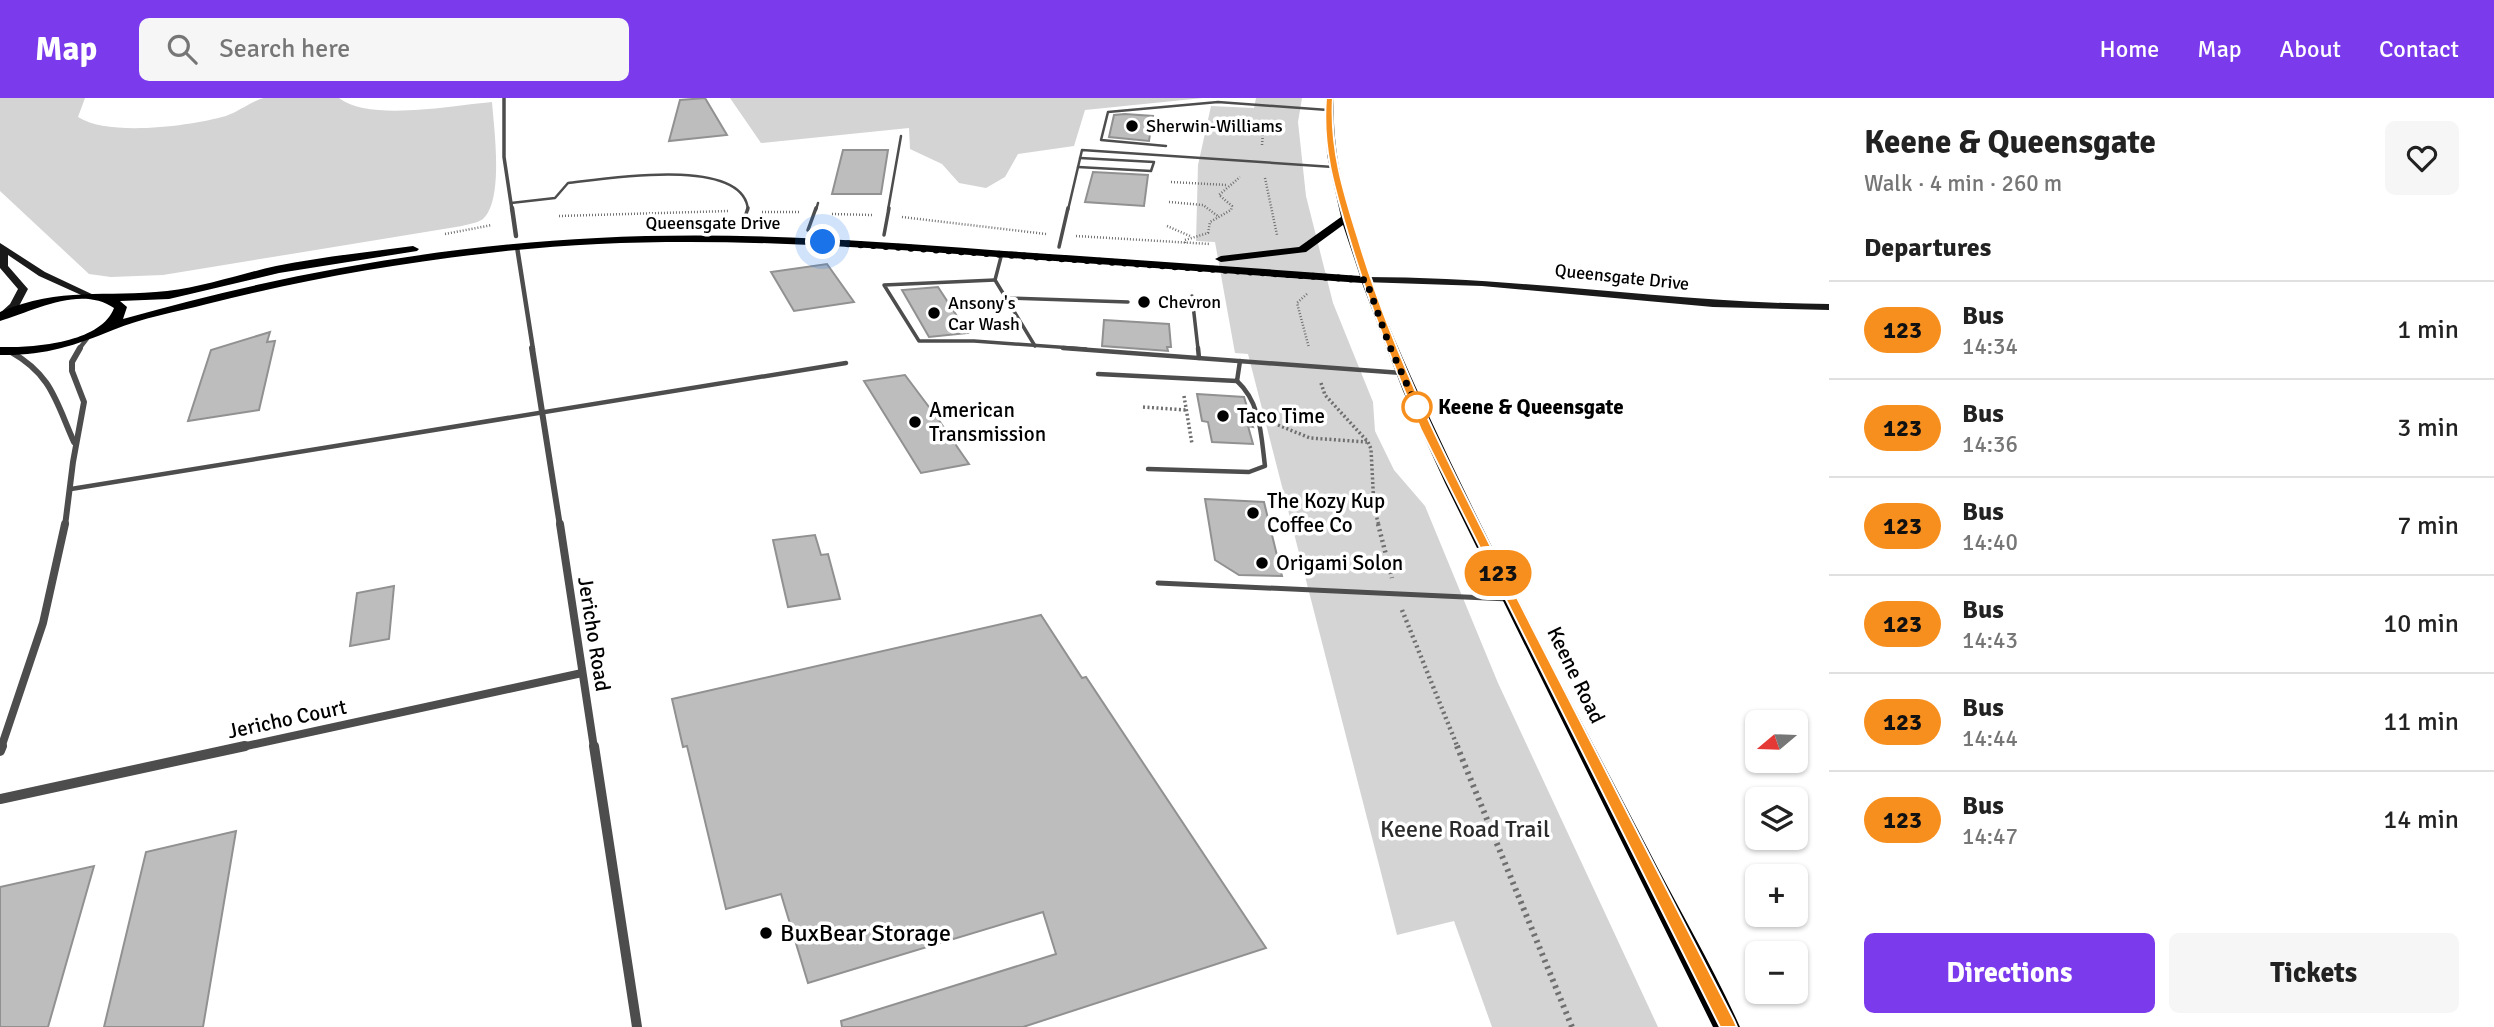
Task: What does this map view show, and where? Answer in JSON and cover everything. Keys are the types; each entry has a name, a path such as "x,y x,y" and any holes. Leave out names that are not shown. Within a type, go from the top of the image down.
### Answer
{"main road":[{"name":"Keene Road","path":"1329,98 1332,167 1364,275 1402,373 1511,599 1727,1027"},
{"path":"1221,258 1302,250 1346,218"},
{"name":"Queensgate Drive","path":"2,316 58,299 169,295 299,266 647,229 808,230 1060,241 1364,275"},
{"name":"Queensgate Drive","path":"6,351 51,348 89,337 106,328 258,287 516,242 768,239 1364,275"},
{"path":"100,298 117,302 121,307 121,313 106,328"}],"street":[{"name":"Jericho Road","path":"503,98 506,144 504,157 516,242 636,1027"},
{"path":"1,248 49,278 100,298"},
{"path":"1,248 3,266 23,289 14,306 2,316"},
{"name":"Queensgate Drive","path":"1364,275 1533,286 1716,304 1829,307"},
{"path":"0,751 30,670 52,594 71,489 74,442 85,408 70,363 89,337"},
{"path":"6,351 48,378 74,442"},
{"name":"Jericho Court","path":"0,799 582,673"}],"lane":[{"path":"1167,146 1101,141 1108,112 1218,102 1328,110"},
{"path":"884,235 901,136"},
{"path":"1060,241 1082,150 1332,167"},
{"path":"1078,167 1151,171 1154,162 1080,158"},
{"path":"511,202 555,198 568,183 655,174 706,176 735,187 747,203 748,211 741,229"},
{"path":"808,230 818,203"},
{"path":"1002,253 995,280 1035,346"},
{"path":"995,280 884,285 919,341 1035,346 1402,373"},
{"path":"1192,296 1199,358"},
{"path":"1006,298 1128,302"},
{"path":"1160,304 1194,305"},
{"path":"1237,381 1240,361"},
{"path":"71,489 846,363"},
{"path":"1098,374 1237,381 1249,389 1259,420 1265,466 1249,472 1148,469"},
{"path":"1158,583 1511,599"}],"path":[{"path":"1185,243 1190,236 1208,233 1210,222 1232,209 1219,196 1228,185 1246,174"},
{"path":"1171,182 1228,185"},
{"path":"1169,202 1203,205 1219,217"},
{"path":"559,216 732,211"},
{"path":"765,212 802,212"},
{"path":"832,214 875,215"},
{"path":"899,216 1060,241 1213,244"},
{"path":"1167,226 1190,236"},
{"path":"1297,303 1325,395 1368,442 1371,449 1374,507 1396,594 1572,1027"},
{"path":"1143,407 1186,410"}],"green space":[{"path":"0,98 85,98 78,117 109,127 129,128 172,126 211,120 231,114 264,98 339,98 353,105 391,111 492,102 496,146 494,196 483,219 462,226 163,275 111,277 89,274 0,191"},
{"path":"730,98 1203,98 1085,110 1074,146 1018,154 1005,177 986,188 959,183 942,164 910,149 909,128 761,143"},
{"name":"Keene Road Trail","path":"1256,98 1302,98 1298,122 1306,196 1333,303 1373,402 1375,431 1394,470 1425,506 1498,683 1658,1027 1492,1027 1454,921 1397,935 1248,354 1235,353 1215,242 1196,241 1198,165 1211,106 1254,108"}],"building":[{"path":"705,98 727,135 669,141 680,100"},
{"name":"Sherwin-Williams","path":"1114,115 1153,116 1149,141 1109,137"},
{"path":"843,150 888,150 881,194 832,194"},
{"path":"1093,172 1148,175 1144,206 1085,202"},
{"path":"827,264 854,302 794,311 771,272"},
{"name":"Ansony's Car Wash","path":"938,287 968,333 929,337 902,290"},
{"path":"1104,320 1169,324 1171,347 1167,347 1168,351 1102,346"},
{"path":"270,332 267,342 275,341 259,410 188,421 211,350"},
{"name":"American Transmission","path":"905,375 969,464 921,473 864,381"},
{"name":"Taco Time","path":"1197,394 1244,397 1253,427 1248,426 1253,444 1212,442 1208,422 1202,421"},
{"path":"1205,499 1264,502 1282,576 1239,575 1215,560"},
{"path":"815,535 821,555 828,554 840,599 788,607 773,540"},
{"path":"394,586 389,639 350,646 357,593"},
{"path":"1041,615 1082,678 1086,677 1266,948 1023,1027 842,1027 841,1021 1056,954 1043,912 808,983 781,894 726,909 687,746 683,747 672,699"},
{"path":"236,831 203,1027 104,1027 146,852"},
{"path":"94,866 48,1027 0,1027 0,887"}],"bus line":[{"name":"123","path":"1329,98 1328,124 1332,167 1346,218 1390,347 1427,430 1659,897 1727,1027"}],"place":[{"name":"Sherwin-Williams","path":"1132,126"},
{"name":"Chevron","path":"1144,302"},
{"name":"Ansony's Car Wash","path":"934,313"},
{"name":"Keene & Queensgate","path":"1417,407"},
{"name":"Taco Time","path":"1223,416"},
{"name":"American Transmission","path":"915,422"},
{"name":"The Kozy Kup Coffee Co","path":"1253,513"},
{"name":"Origami Solon","path":"1262,563"},
{"name":"BuxBear Storage","path":"766,933"}],"route":[{"path":"823,242 939,248 1366,280 1390,347 1419,411 1417,407"}]}
